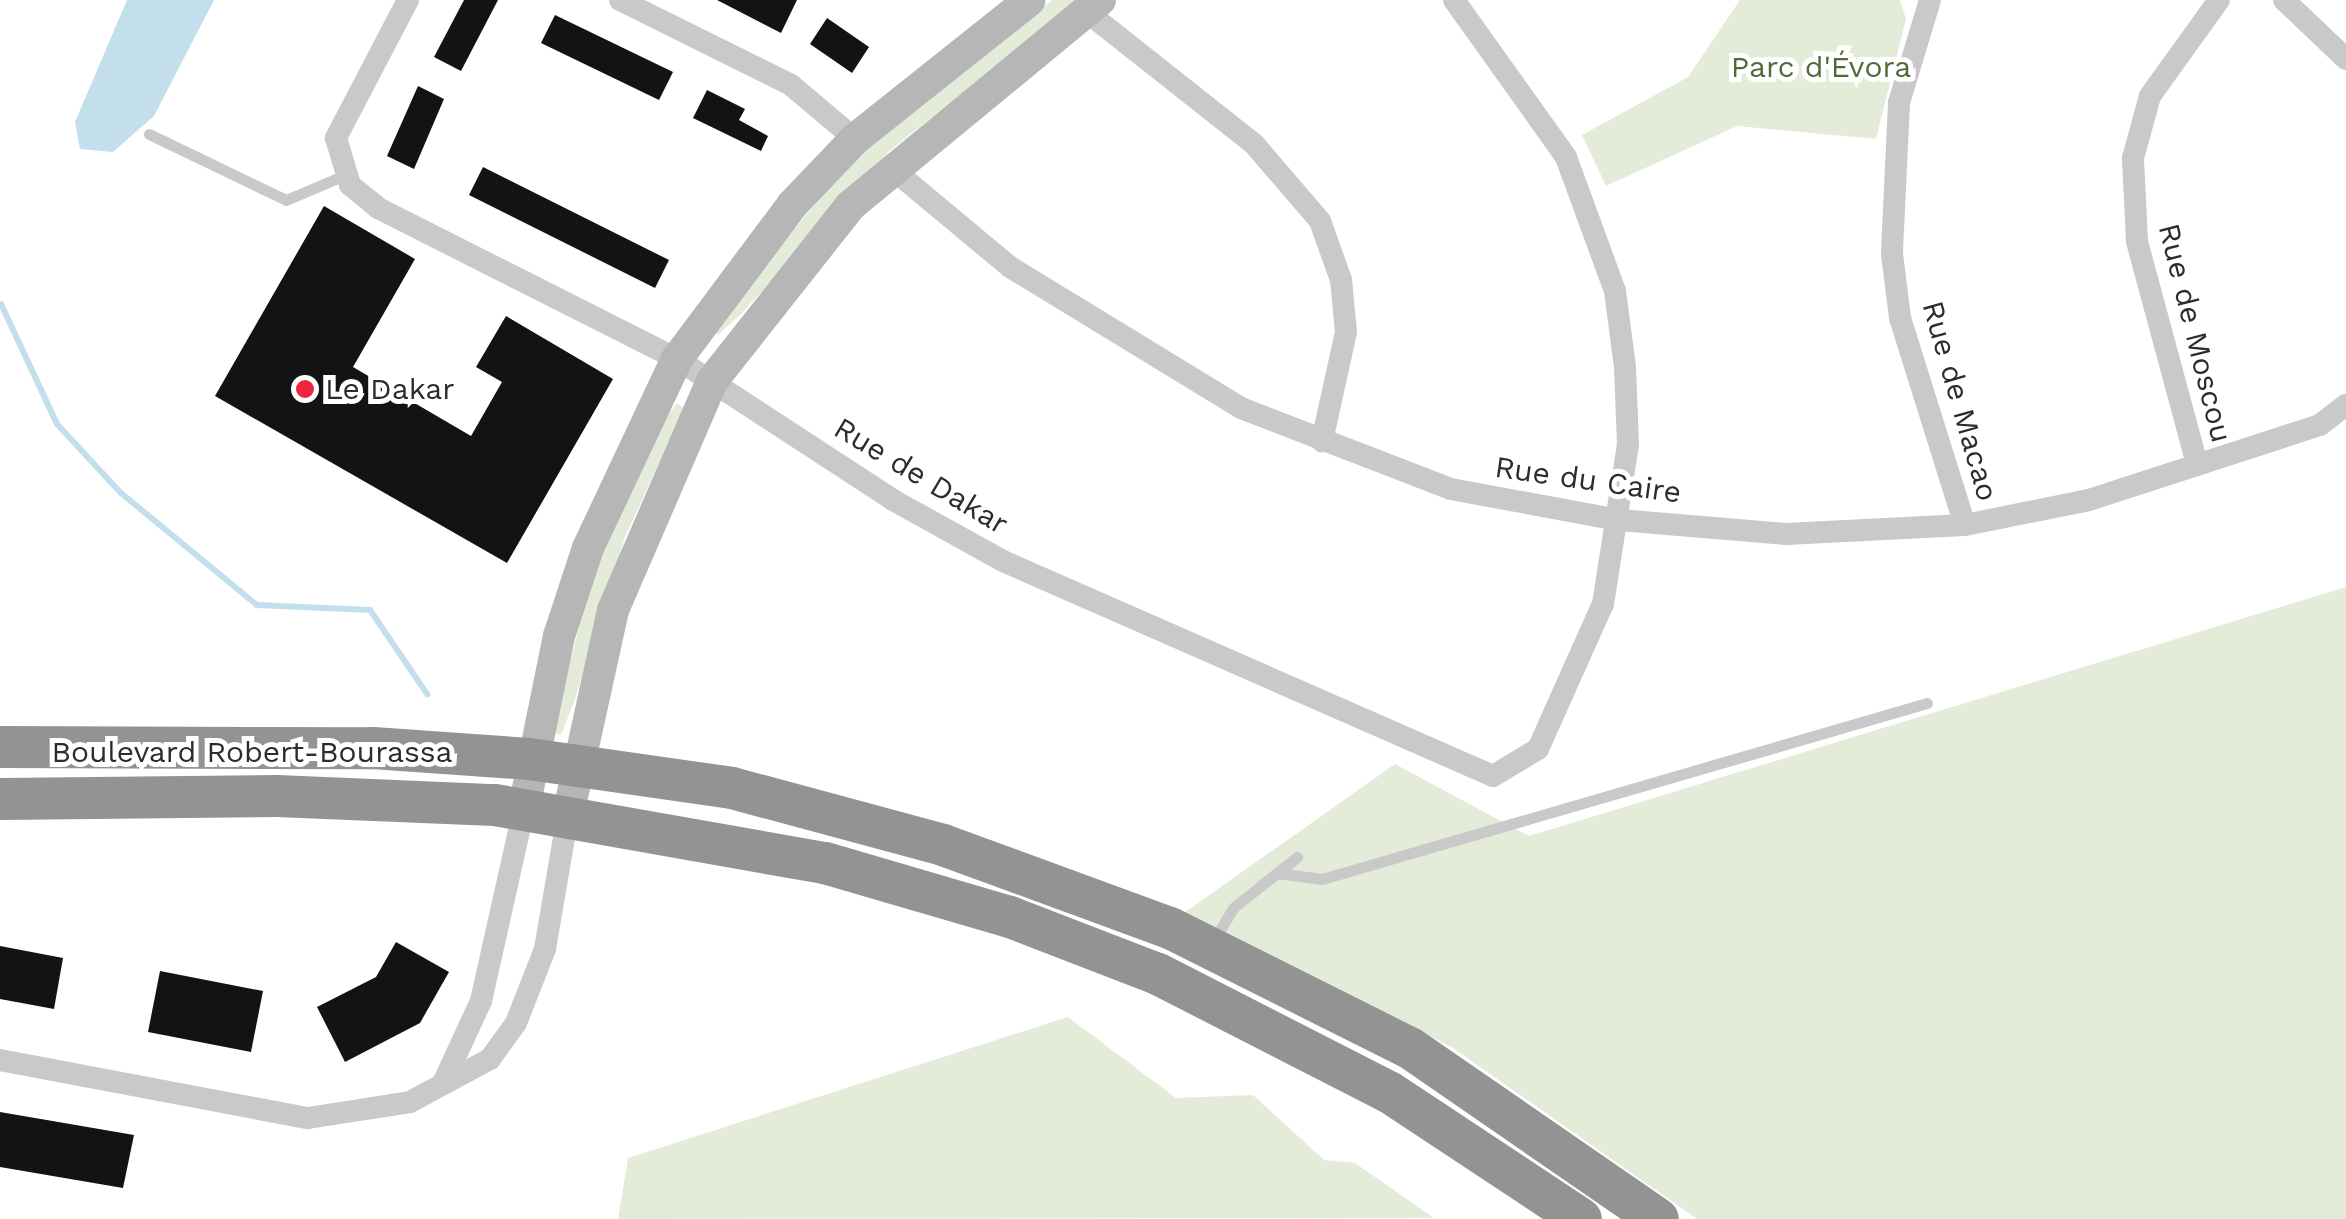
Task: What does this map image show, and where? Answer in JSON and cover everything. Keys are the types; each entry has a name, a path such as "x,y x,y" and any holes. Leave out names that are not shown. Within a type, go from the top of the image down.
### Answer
{"highway":[{"name":"Boulevard Robert-Bourassa","path":"0,748 372,748 530,759 732,788 944,845 1210,948 1410,1048 1658,1219"},
{"name":"Boulevard Robert-Bourassa","path":"0,800 277,796 524,808 927,890 1158,974 1389,1092 1581,1219"}],"street":[{"path":"341,169 336,138 408,0"},
{"path":"620,0 791,85 855,139"},
{"path":"444,1082 481,1001 524,808 530,759 607,497 678,359 792,205 855,139 1030,0"},
{"path":"1454,0 1566,157 1606,260 1625,368 1620,520"},
{"name":"Rue de Macao","path":"1930,0 1899,103 1892,254 1900,318 1965,525"},
{"name":"Rue de Moscou","path":"2197,464 2137,242 2133,158 2150,96 2220,0"},
{"path":"2284,0 2346,58"},
{"path":"0,1060 308,1118 372,1112 490,1059 516,1023 544,948 574,766 641,530 712,381 810,250 890,167 1093,6 1254,144 1320,222 1341,280 1346,332 1322,442"},
{"name":"Rue du Caire","path":"890,167 1010,268 1140,354 1322,442 1451,489 1620,520 1786,534 1965,525 2089,500 2320,424 2346,405"},
{"name":"Rue de Dakar","path":"341,169 378,208 678,359 1003,561 1478,771 1509,774 1538,749 1578,672 1620,520"}],"lane":[{"path":"149,134 286,200 341,169"},
{"path":"1276,873 1322,880 1926,703"},
{"path":"1210,948 1234,908 1296,857"}],"green space":[{"path":"1052,0 1080,0 888,152 742,313 718,335 712,329 849,163"},
{"name":"Parc d'Évora","path":"1740,0 1900,0 1906,19 1876,139 1737,126 1606,186 1582,135 1688,77"},
{"path":"677,403 684,408 625,537 575,699 561,735 552,732 593,572 647,444"},
{"path":"2346,587 2346,1219 1697,1219 1453,1048 1184,913 1395,764 1529,836"},
{"path":"1068,1017 1176,1098 1253,1095 1324,1160 1355,1163 1434,1218 618,1219 628,1158"}],"water":[{"path":"127,0 214,0 154,116 113,152 80,149 75,122"}],"building":[{"path":"464,0 498,0 461,71 434,57"},
{"path":"717,0 797,0 781,33"},
{"path":"555,15 673,72 659,100 541,43"},
{"path":"827,18 869,47 852,73 810,44"},
{"path":"418,86 444,99 414,169 387,156"},
{"path":"707,90 745,109 739,120 768,136 761,151 693,118"},
{"path":"483,167 669,260 655,288 469,195"},
{"name":"Le Dakar","path":"324,206 415,259 353,367 471,436 502,382 476,367 506,316 613,379 507,563 215,396"},
{"path":"396,942 449,972 420,1023 345,1062 317,1007 376,977"},
{"path":"0,946 63,958 54,1009 0,999"},
{"path":"160,971 263,991 251,1052 148,1032"},
{"path":"0,1112 134,1135 123,1188 0,1167"}],"waterway":[{"path":"1,304 57,424 121,493 257,605 370,610 427,694"}],"place":[{"name":"Le Dakar","path":"305,389"}]}
